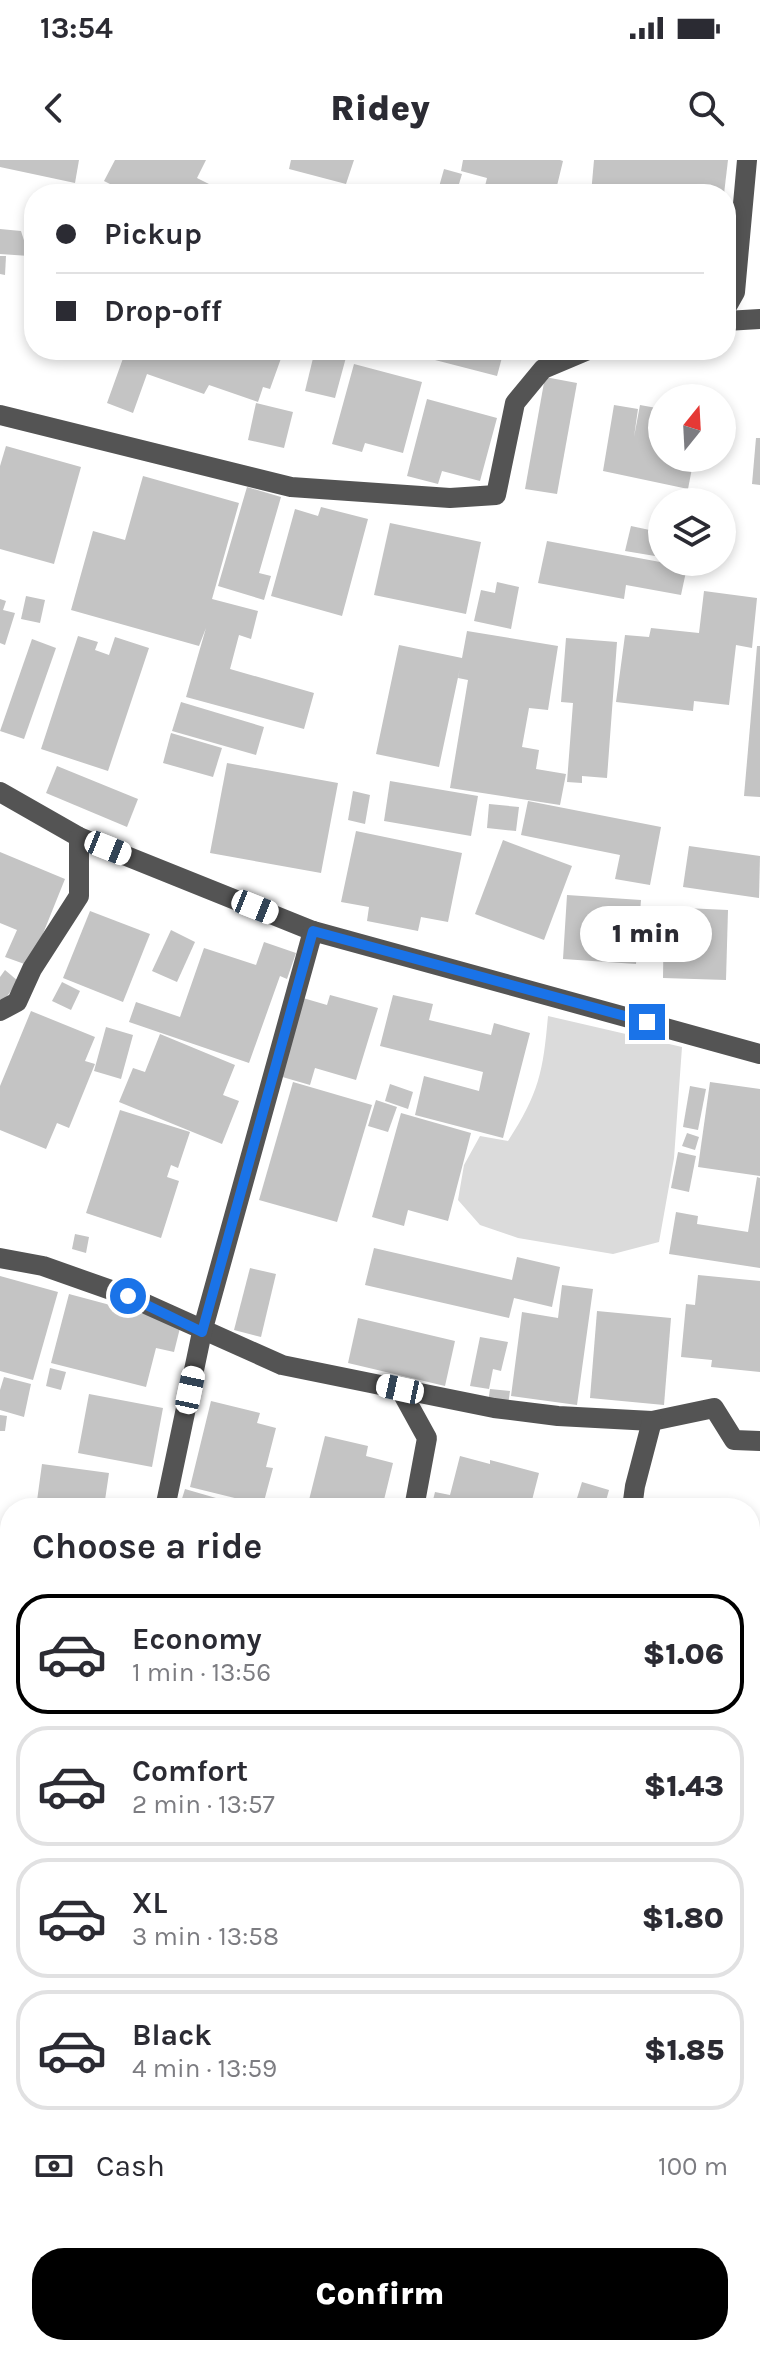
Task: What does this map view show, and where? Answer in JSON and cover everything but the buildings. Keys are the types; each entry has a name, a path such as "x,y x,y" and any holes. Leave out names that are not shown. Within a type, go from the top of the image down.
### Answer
{"street":[{"path":"736,281 747,160"},
{"path":"736,320 760,319"},
{"path":"0,415 291,487 450,498 496,495 515,403 543,369 564,360"},
{"path":"0,792 79,837 313,931 760,1054"},
{"path":"0,1011 17,1002 32,969 79,896 79,837"},
{"path":"167,1498 202,1332 313,931"},
{"path":"0,1258 43,1266 128,1296 202,1332 282,1365 532,1413 652,1421 714,1408 734,1440 760,1441"},
{"path":"400,1389 427,1438 416,1498"},
{"path":"633,1498 652,1421"}],"shaded area":[{"path":"548,1016 682,1047 674,1158 659,1242 613,1254 518,1238 480,1225 458,1200 464,1165 480,1136 508,1141 527,1109 538,1082"}],"route":[{"path":"128,1296 202,1332 313,931 647,1022"}]}
